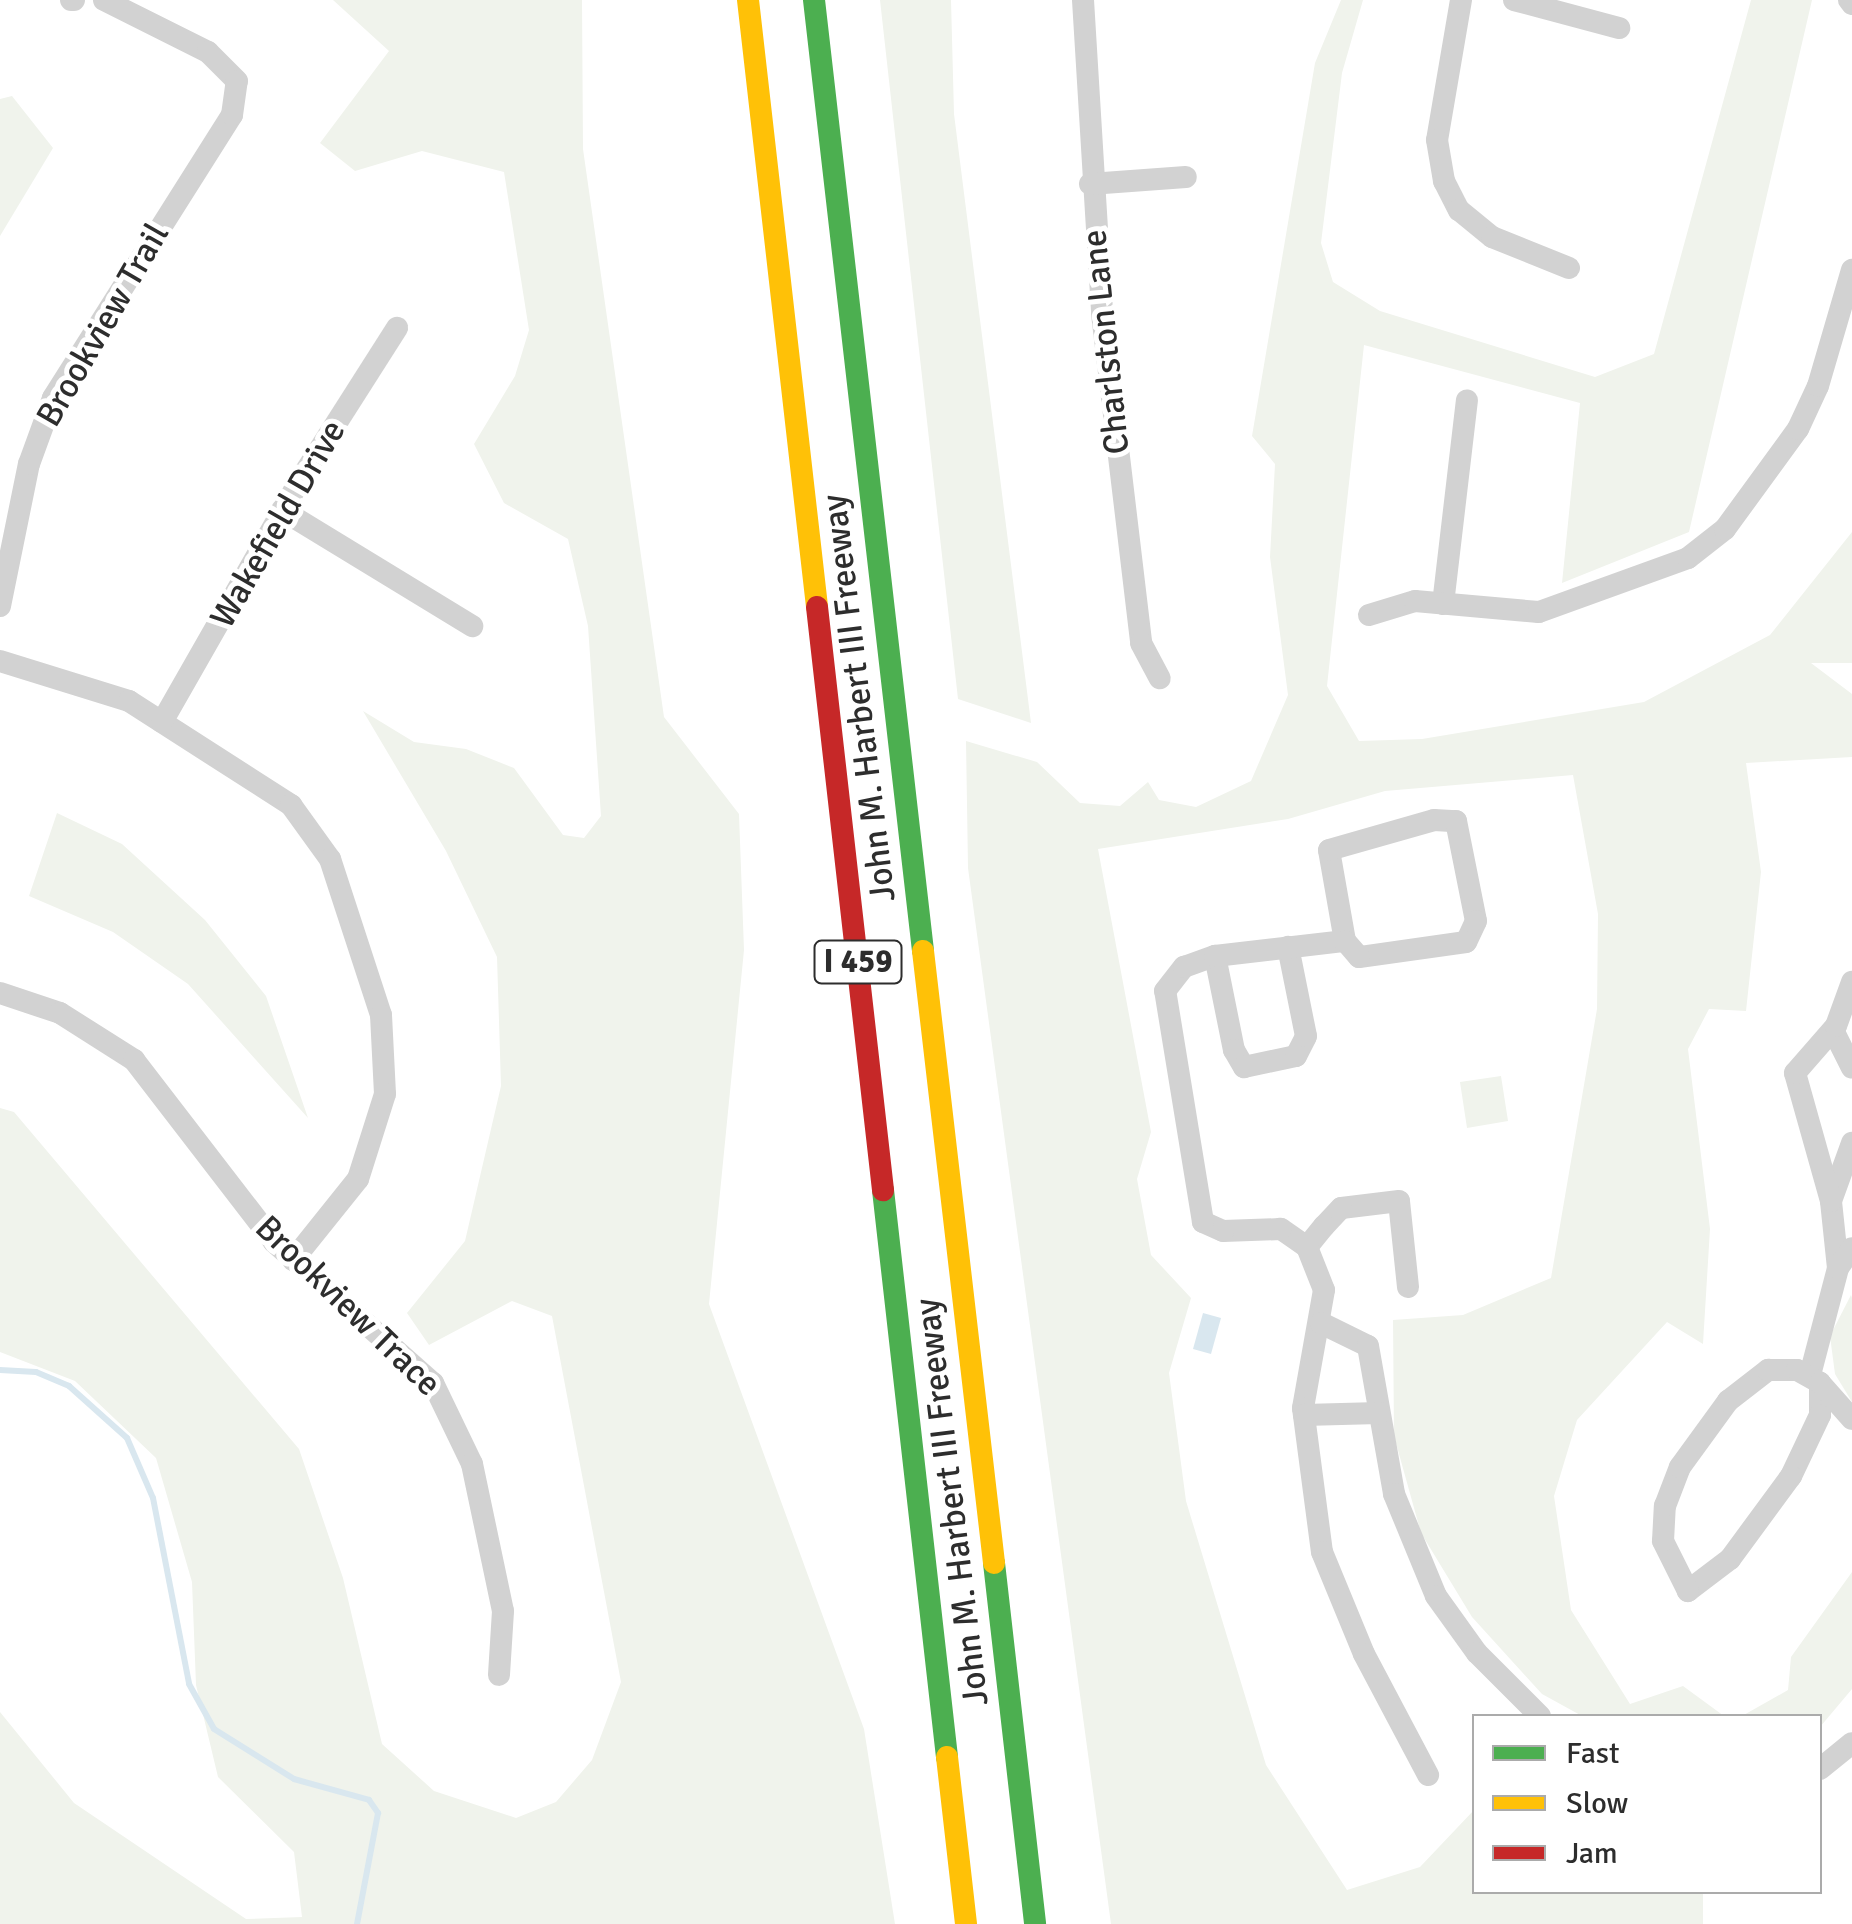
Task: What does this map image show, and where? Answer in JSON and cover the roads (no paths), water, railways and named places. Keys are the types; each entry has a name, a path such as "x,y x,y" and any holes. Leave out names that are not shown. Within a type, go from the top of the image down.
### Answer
{"highway":[{"name":"John M. Harbert III Freeway","path":"748,0 966,1924"},
{"name":"John M. Harbert III Freeway","path":"814,0 1034,1918"}],"street":[{"name":"Brookview Trail","path":"0,606 28,464 53,398 232,115 249,79 208,52 104,0"},
{"name":"Charlston Lane","path":"1083,0 1090,184 1139,624 1160,678"},
{"path":"1460,0 1437,140 1444,181 1460,210 1492,238 1569,268"},
{"path":"1514,0 1620,28"},
{"path":"1090,184 1186,176"},
{"path":"1370,615 1415,601 1539,612 1688,558 1725,529 1798,429 1818,386 1852,270"},
{"name":"Wakefield Drive","path":"162,722 282,510 397,328"},
{"path":"1443,604 1467,400"},
{"path":"282,510 472,626"},
{"path":"0,661 104,690 162,722 280,797 318,837 382,1015 388,1067 371,1152 342,1203 293,1260"},
{"path":"1434,820 1456,821 1476,921 1466,942 1359,957 1345,941 1328,850 1434,820"},
{"path":"1345,941 1216,956 1184,966 1169,981 1163,1002 1203,1222 1223,1232 1281,1230 1307,1247 1324,1290 1308,1365 1304,1415 1322,1552 1364,1654 1428,1775"},
{"path":"1216,956 1234,1050 1244,1067 1296,1056 1306,1036 1288,947"},
{"path":"1852,982 1833,1030 1794,1073 1831,1201 1838,1268 1815,1379 1820,1416 1791,1476 1730,1559 1688,1592 1662,1542 1665,1506 1680,1467 1728,1401 1768,1370 1815,1379 1852,1419"},
{"name":"Brookview Trace","path":"0,992 60,1013 134,1060 293,1260 412,1360 450,1407 472,1464 503,1611 499,1675"},
{"path":"1833,1030 1852,1068"},
{"path":"1831,1201 1852,1143"},
{"path":"1307,1247 1341,1208 1399,1201 1408,1287"},
{"path":"1838,1268 1852,1248"},
{"path":"1320,1323 1368,1346 1376,1366 1394,1494 1436,1596 1476,1654 1538,1714"},
{"path":"1304,1415 1380,1413"},
{"path":"1822,1767 1852,1743"}],"waterway":[{"path":"0,1370 36,1372 69,1386 127,1438 153,1498 189,1684 214,1729 294,1779 369,1800 378,1813 357,1924"}]}
